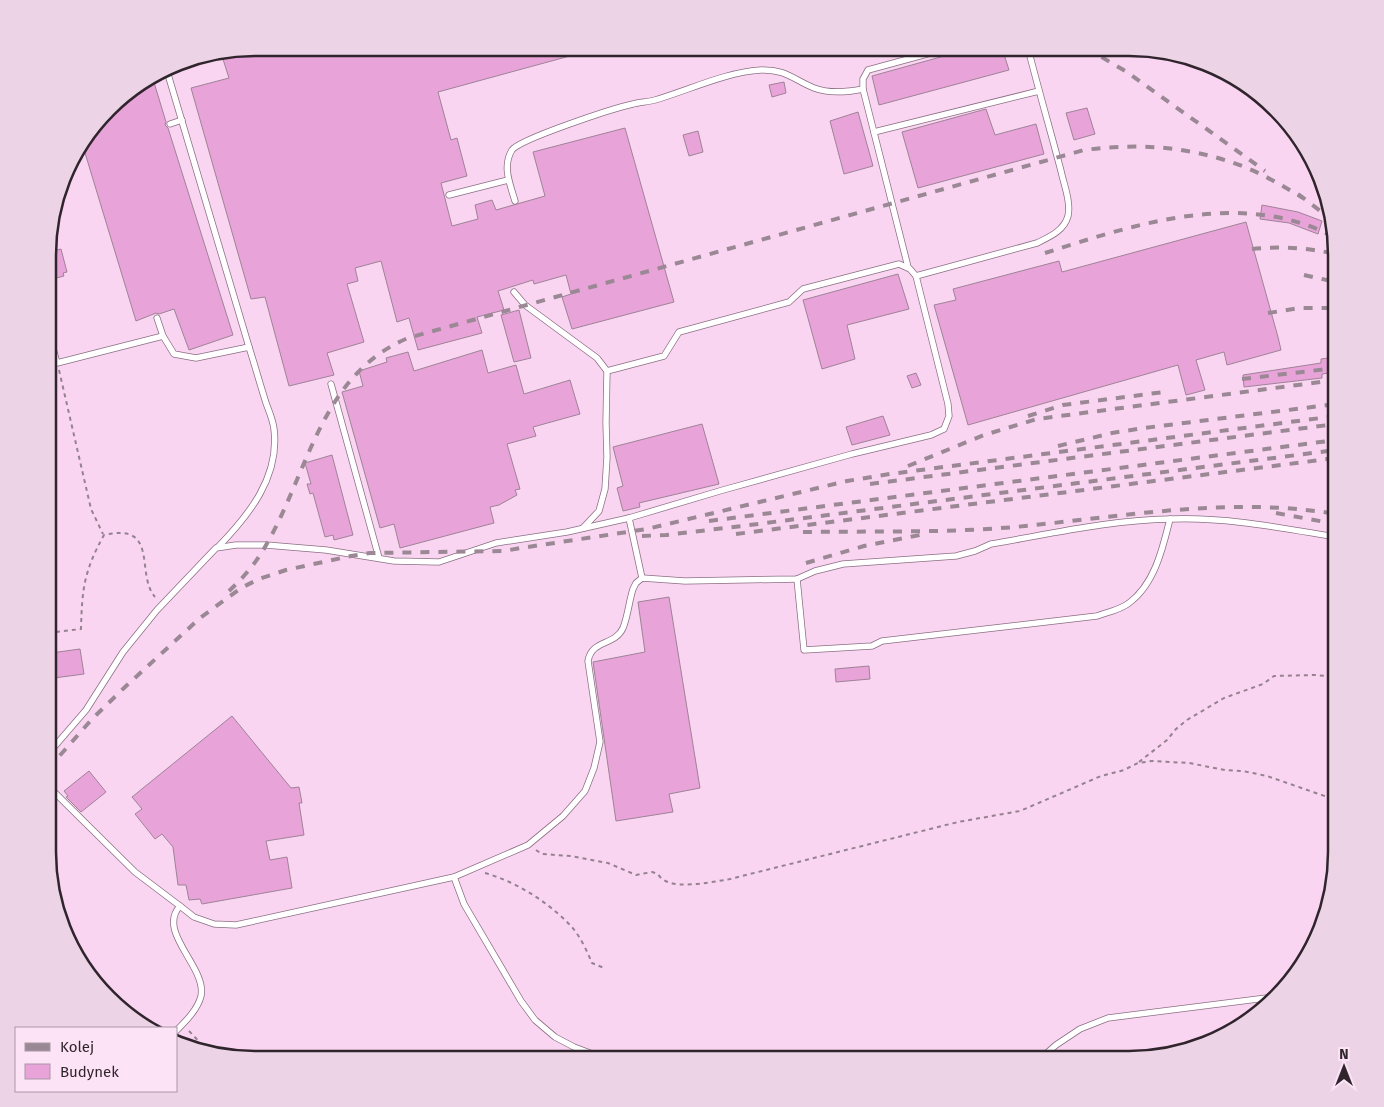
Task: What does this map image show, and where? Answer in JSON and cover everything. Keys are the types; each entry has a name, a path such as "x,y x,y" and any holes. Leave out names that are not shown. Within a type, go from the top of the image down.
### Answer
{"lane":[{"path":"908,268 863,89 863,79 868,70 920,56"},
{"path":"916,276 1037,243 1053,235 1064,225 1068,216 1068,199 1030,56"},
{"path":"514,201 506,164 513,149 537,136 634,104 652,101 741,73 762,70 777,71 792,76 816,89 849,92 863,89"},
{"path":"56,745 86,710 123,652 162,605 239,525 265,484 274,458 274,428 168,77"},
{"path":"874,132 1039,91"},
{"path":"170,124 182,120"},
{"path":"449,195 508,180"},
{"path":"216,548 236,545 299,548 326,550 394,561 439,562 496,543 629,518 852,454 931,436 944,429 949,416 948,404 916,276 908,268 899,264 803,289 789,302 679,332 664,356 607,371"},
{"path":"514,292 525,305 597,358 607,371 605,488 599,511 583,528"},
{"path":"158,318 163,336 174,354 196,358 249,347"},
{"path":"56,359 57,363 163,336"},
{"path":"331,384 379,558"},
{"path":"629,518 642,578"},
{"path":"797,579 804,650 872,646 882,641 1096,616 1117,610 1130,602 1146,584 1160,558 1170,518"},
{"path":"56,794 135,872 194,917 214,924 236,926 454,877 528,845 563,816 585,791 594,768 600,742 588,661 589,652 614,638 623,628 633,589 642,578 685,581 797,579 815,571 843,564 956,556 991,544 1103,524 1170,518 1248,522 1328,536"},
{"path":"454,877 464,904 521,1001 535,1020 555,1037 585,1051"},
{"path":"178,1029 196,1008 202,993 198,976 176,935 173,918 180,906"},
{"path":"1049,1051 1056,1044 1080,1029 1108,1018 1263,998"}],"path":[{"path":"57,363 91,509 104,535"},
{"path":"56,632 81,629 85,579 91,559 104,535 116,532 132,536 143,547 146,577 150,592 162,605"},
{"path":"528,845 542,854 571,856 608,863 636,875 652,872 658,874 668,883 702,883 726,880 958,822 1020,811 1101,776 1124,770 1138,763 1167,740 1187,720 1224,698 1263,684 1274,676 1328,676"},
{"path":"1138,763 1152,761 1189,763 1225,770 1243,771 1267,776 1328,797"},
{"path":"471,870 513,882 542,901 572,927 585,947 592,963 604,968"},
{"path":"182,1025 200,1043"}],"shaded area":[{"path":"255,56 1129,56 1168,60 1205,71 1250,97 1287,134 1313,179 1324,216 1328,255 1328,852 1324,891 1313,928 1287,973 1250,1010 1205,1036 1168,1047 1129,1051 255,1051 216,1047 179,1036 178,1027 162,1027 134,1010 97,973 83,951 71,928 58,878 56,852 56,255 58,229 63,204 77,167 97,134 124,106 156,83 179,71 229,58"}],"building":[{"path":"255,56 570,56 438,92 451,140 457,138 467,176 441,183 452,226 478,219 475,205 492,200 496,210 545,196 533,152 625,128 674,302 572,329 562,297 571,294 566,275 534,284 533,280 498,291 504,310 477,317 482,333 418,350 409,318 397,322 381,261 355,268 358,281 347,284 364,342 327,353 334,375 289,386 265,297 251,299 191,88 229,78 223,59"},
{"path":"944,56 1005,56 1009,70 879,105 872,76"},
{"path":"784,82 786,93 772,97 769,85"},
{"path":"154,84 166,122 165,125 168,128 233,335 189,350 174,309 159,314 156,313 136,321 85,153 97,134 124,106"},
{"path":"1087,108 1095,134 1074,140 1066,113"},
{"path":"986,109 995,135 1036,124 1044,154 918,188 902,132"},
{"path":"858,112 873,166 844,174 830,121"},
{"path":"698,131 703,152 689,156 683,135"},
{"path":"1262,205 1298,212 1322,221 1318,234 1289,223 1260,219"},
{"path":"1246,222 1281,350 1227,365 1224,352 1196,360 1205,390 1186,395 1178,365 968,425 934,305 956,300 953,289 1059,261 1062,272"},
{"path":"61,249 67,272 63,273 64,276 56,278 56,255 56,250"},
{"path":"898,274 909,309 847,325 855,359 822,369 803,300"},
{"path":"519,310 531,358 514,362 501,315"},
{"path":"482,350 488,373 516,365 524,394 570,380 580,414 533,427 536,436 507,444 520,489 515,490 517,495 499,505 490,507 494,523 400,548 394,524 380,528 342,392 363,386 359,371 387,362 386,358 408,352 414,371"},
{"path":"1328,358 1328,373 1322,374 1322,378 1244,387 1243,375 1321,363 1321,359"},
{"path":"916,373 921,385 912,388 907,376"},
{"path":"883,416 890,435 852,445 846,427"},
{"path":"702,424 719,484 639,503 640,507 623,511 617,488 623,486 613,447"},
{"path":"332,455 353,535 334,540 333,535 325,537 313,493 310,494 307,484 311,484 305,463"},
{"path":"669,597 700,788 669,794 673,812 616,821 593,662 645,652 638,602"},
{"path":"80,649 84,674 56,678 56,652"},
{"path":"869,666 870,679 836,682 835,669"},
{"path":"232,716 291,788 299,787 302,803 299,803 304,835 266,841 270,860 287,857 292,888 202,904 200,899 189,900 186,885 178,885 173,847 162,834 155,839 135,814 142,809 132,797"},
{"path":"89,771 106,792 81,812 66,797 68,796 64,791"}],"railway":[{"path":"1100,56 1127,72 1265,171"},
{"path":"229,591 249,570 265,547 320,428 336,401 355,376 378,355 408,338 1084,150 1145,147 1183,150 1203,154 1250,169 1303,198"},
{"path":"1298,194 1323,213"},
{"path":"1045,253 1152,222 1188,216 1225,213 1262,215 1297,222 1326,234"},
{"path":"1252,249 1294,248 1328,252"},
{"path":"1304,275 1328,280"},
{"path":"1268,313 1300,308 1328,308"},
{"path":"1242,379 1328,369"},
{"path":"908,466 984,435 1037,419 1328,381"},
{"path":"1028,416 1063,405 1164,392"},
{"path":"1058,446 1112,433 1144,428 1328,405"},
{"path":"56,760 92,719 200,618 241,588 259,579 286,570 370,553 504,551 647,529 847,481 890,474 1328,417"},
{"path":"870,484 1328,425"},
{"path":"709,521 1328,441"},
{"path":"642,536 742,526 1328,451"},
{"path":"736,534 1328,459"},
{"path":"803,532 989,529 1176,510 1216,508 1256,507 1328,513"},
{"path":"1276,513 1328,523"},
{"path":"806,563 864,546 920,535"}]}
